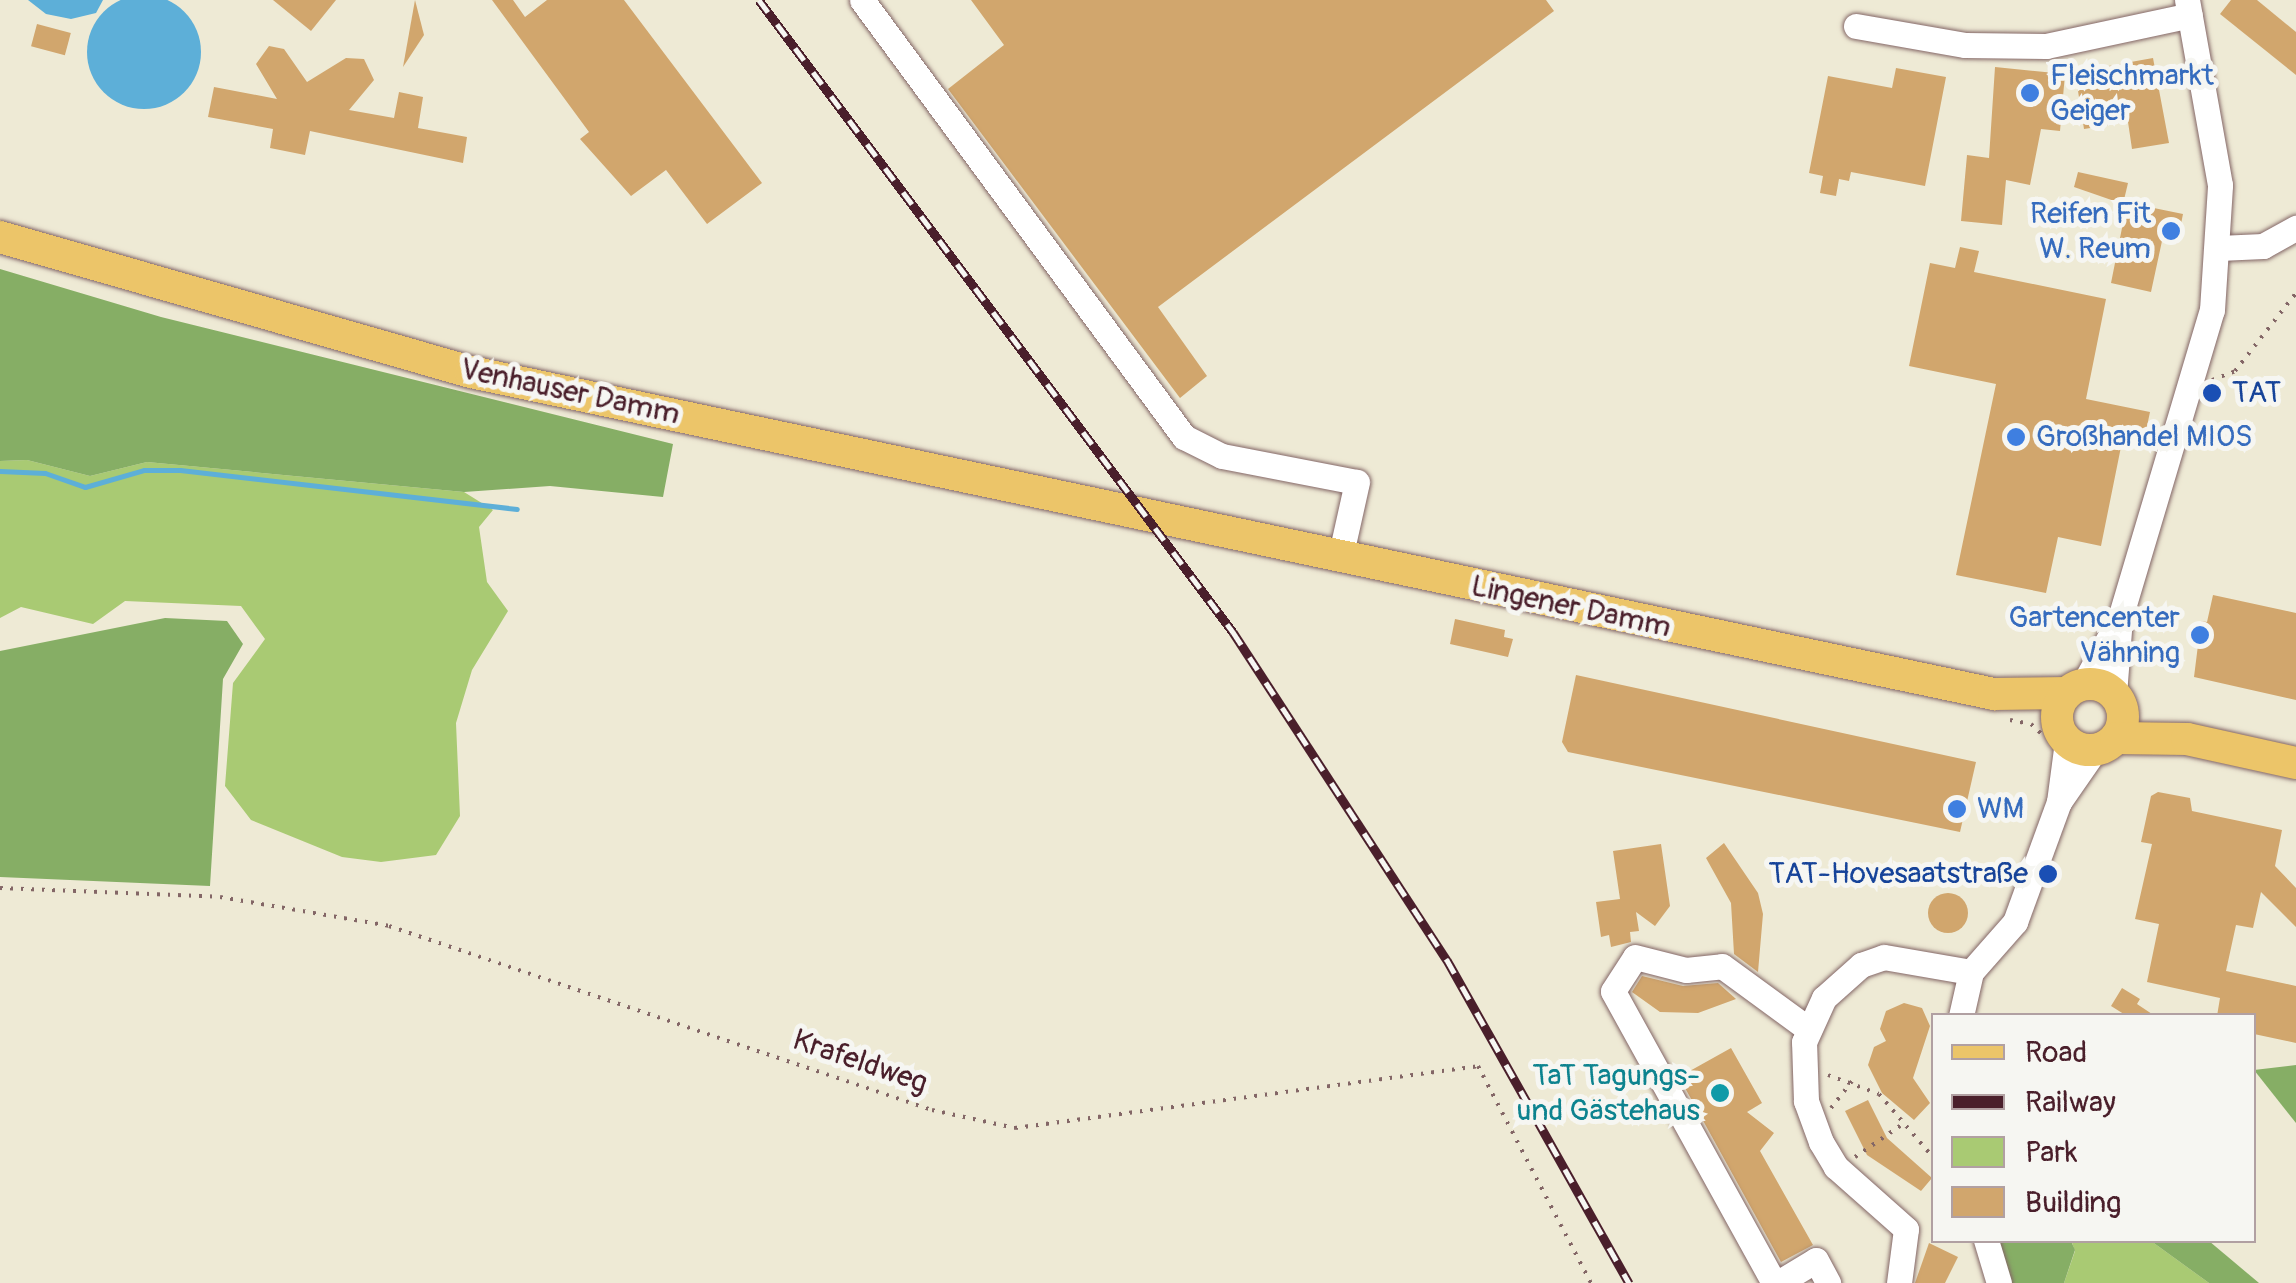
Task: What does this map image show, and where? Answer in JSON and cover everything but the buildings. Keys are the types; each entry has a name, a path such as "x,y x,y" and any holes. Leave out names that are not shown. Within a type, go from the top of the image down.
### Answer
{"main road":[{"name":"Venhauser Damm","path":"0,236 472,372 1148,514"},
{"name":"Lingener Damm","path":"1148,514 2296,762"}],"street":[{"path":"862,0 1184,437 1222,456 1357,482 1340,558"},
{"path":"1856,26 1965,44 2046,46 2189,8 2218,168 2218,248 2212,310 2090,717 2015,922 1971,972 1962,1013"},
{"path":"2218,248 2263,246 2296,228"},
{"path":"1899,1283 1906,1229 1836,1167 1812,1120 1804,1070 1808,1029 1824,998 1853,970 1884,956 1971,972"},
{"path":"1808,1029 1722,966 1686,970 1635,957 1613,991 1776,1283 1816,1260 1828,1283"},
{"path":"1987,1243 1999,1283"}],"path":[{"path":"2194,374 2230,376 2296,293"},
{"name":"Krafeldweg","path":"0,888 220,897 390,926 932,1110 1015,1128 1478,1066 1591,1283"},
{"path":"1804,1070 1852,1081 1878,1094 1900,1126 1931,1155"},
{"path":"1812,1120 1837,1104 1852,1081"},
{"path":"1836,1167 1900,1126"}],"green space":[{"path":"0,269 161,317 673,444 663,497 550,486 464,492 147,462 90,476 27,460 0,461"},
{"path":"27,460 90,476 147,462 464,492 493,510 479,527 487,582 508,611 472,670 456,723 460,816 436,855 381,862 342,857 251,820 225,786 233,683 265,639 241,606 125,601 93,624 21,607 0,618 0,461"},
{"path":"165,618 227,621 243,644 223,679 210,886 0,877 0,651"},
{"path":"2296,1065 2296,1123 2256,1073"},
{"path":"1993,1243 2072,1243 2075,1250 2064,1283 2007,1283"},
{"path":"2072,1243 2154,1243 2209,1283 2064,1283 2075,1251"},
{"path":"2154,1243 2211,1243 2259,1283 2209,1283"}],"water":[{"path":"125,-1 163,-1 175,5 191,21 200,41 200,63 191,83 175,99 155,108 133,108 113,99 97,83 88,63 88,41 97,21"},
{"path":"28,0 103,0 96,13 71,19 46,14"}],"waterway":[{"path":"0,471 45,473 85,487 144,470 180,470 517,509"}],"railway":[{"path":"759,0 1233,632 1447,960 1629,1283"}],"place":[{"name":"Fleischmarkt Geiger","path":"2030,93"},
{"name":"Reifen Fit W. Reum","path":"2171,231"},
{"name":"TAT","path":"2212,393"},
{"name":"Großhandel MIOS","path":"2016,437"},
{"name":"Gartencenter Vähning","path":"2200,635"},
{"name":"WM","path":"1957,809"},
{"name":"TAT-Hovesaatstraße","path":"2048,874"},
{"name":"TaT Tagungs- und Gästehaus","path":"1720,1093"}]}
